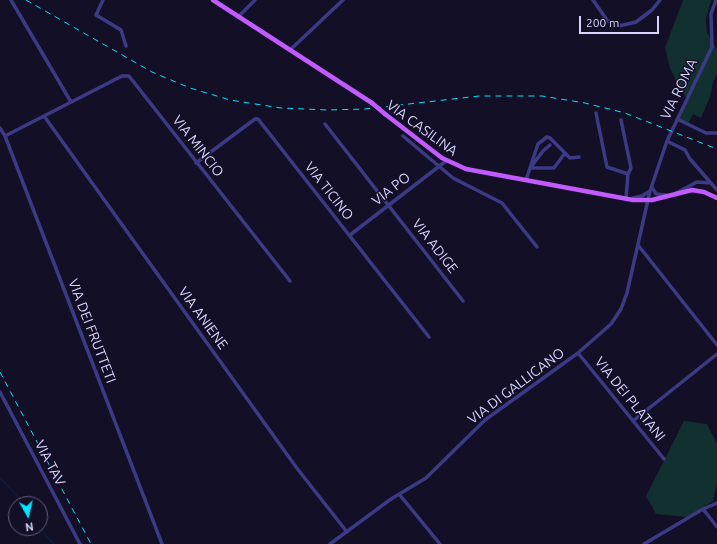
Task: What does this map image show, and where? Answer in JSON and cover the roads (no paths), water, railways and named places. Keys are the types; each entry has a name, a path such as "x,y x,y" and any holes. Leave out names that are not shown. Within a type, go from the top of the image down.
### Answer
{"main road":[{"name":"VIA CASILINA","path":"213,0 372,103 446,160 466,169 627,199 648,200 695,190 717,198"}],"street":[{"path":"11,0 71,102"},
{"path":"104,0 96,15 121,30 126,46"},
{"path":"238,17 255,0"},
{"path":"290,50 343,0"},
{"path":"593,0 607,20 612,24 619,26 636,22 652,10 660,0"},
{"name":"VIA ROMA","path":"648,200 667,141 712,47 711,12 716,0"},
{"name":"VIA MINCIO","path":"5,136 122,76 128,75 290,281"},
{"path":"596,113 607,167 628,174"},
{"name":"VIA ANIENE","path":"44,116 296,467 347,532"},
{"name":"VIA TICINO","path":"196,163 258,118 429,337"},
{"path":"677,119 706,133 717,133"},
{"path":"621,120 631,167 628,174 627,199 640,197 650,192"},
{"name":"VIA ADIGE","path":"325,124 389,204 463,301"},
{"name":"VIA DEI FRUTTETI","path":"0,128 5,136 162,544"},
{"path":"403,136 456,180 502,203 537,246"},
{"path":"526,180 538,144 546,138 550,138 570,158 579,156"},
{"path":"667,141 685,150 690,159 717,190"},
{"path":"530,168 543,151 550,145"},
{"path":"530,168 554,168 565,153"},
{"name":"VIA PO","path":"350,235 446,160"},
{"path":"676,193 698,182 705,181 712,184"},
{"path":"652,187 656,194 670,195"},
{"name":"VIA ROMA","path":"648,200 652,195 652,187"},
{"name":"VIA DI GALLICANO","path":"330,544 399,494 428,476 485,420 578,353 611,324 621,309 627,294 648,200"},
{"path":"638,245 717,345"},
{"name":"VIA DEI PLATANI","path":"578,353 664,459"},
{"path":"633,421 717,354"},
{"name":"VIA TAV","path":"0,392 80,544"},
{"path":"399,494 440,544"},
{"path":"644,544 703,509 717,503"},
{"path":"703,509 717,526"}],"waterway":[{"path":"0,478 17,496"},
{"path":"46,536 54,544"}],"railway":[{"path":"26,0 152,72 190,88 230,100 281,108 328,110 365,109 479,96 542,96 585,103 625,113 717,149"},
{"path":"0,372 91,544"}]}
